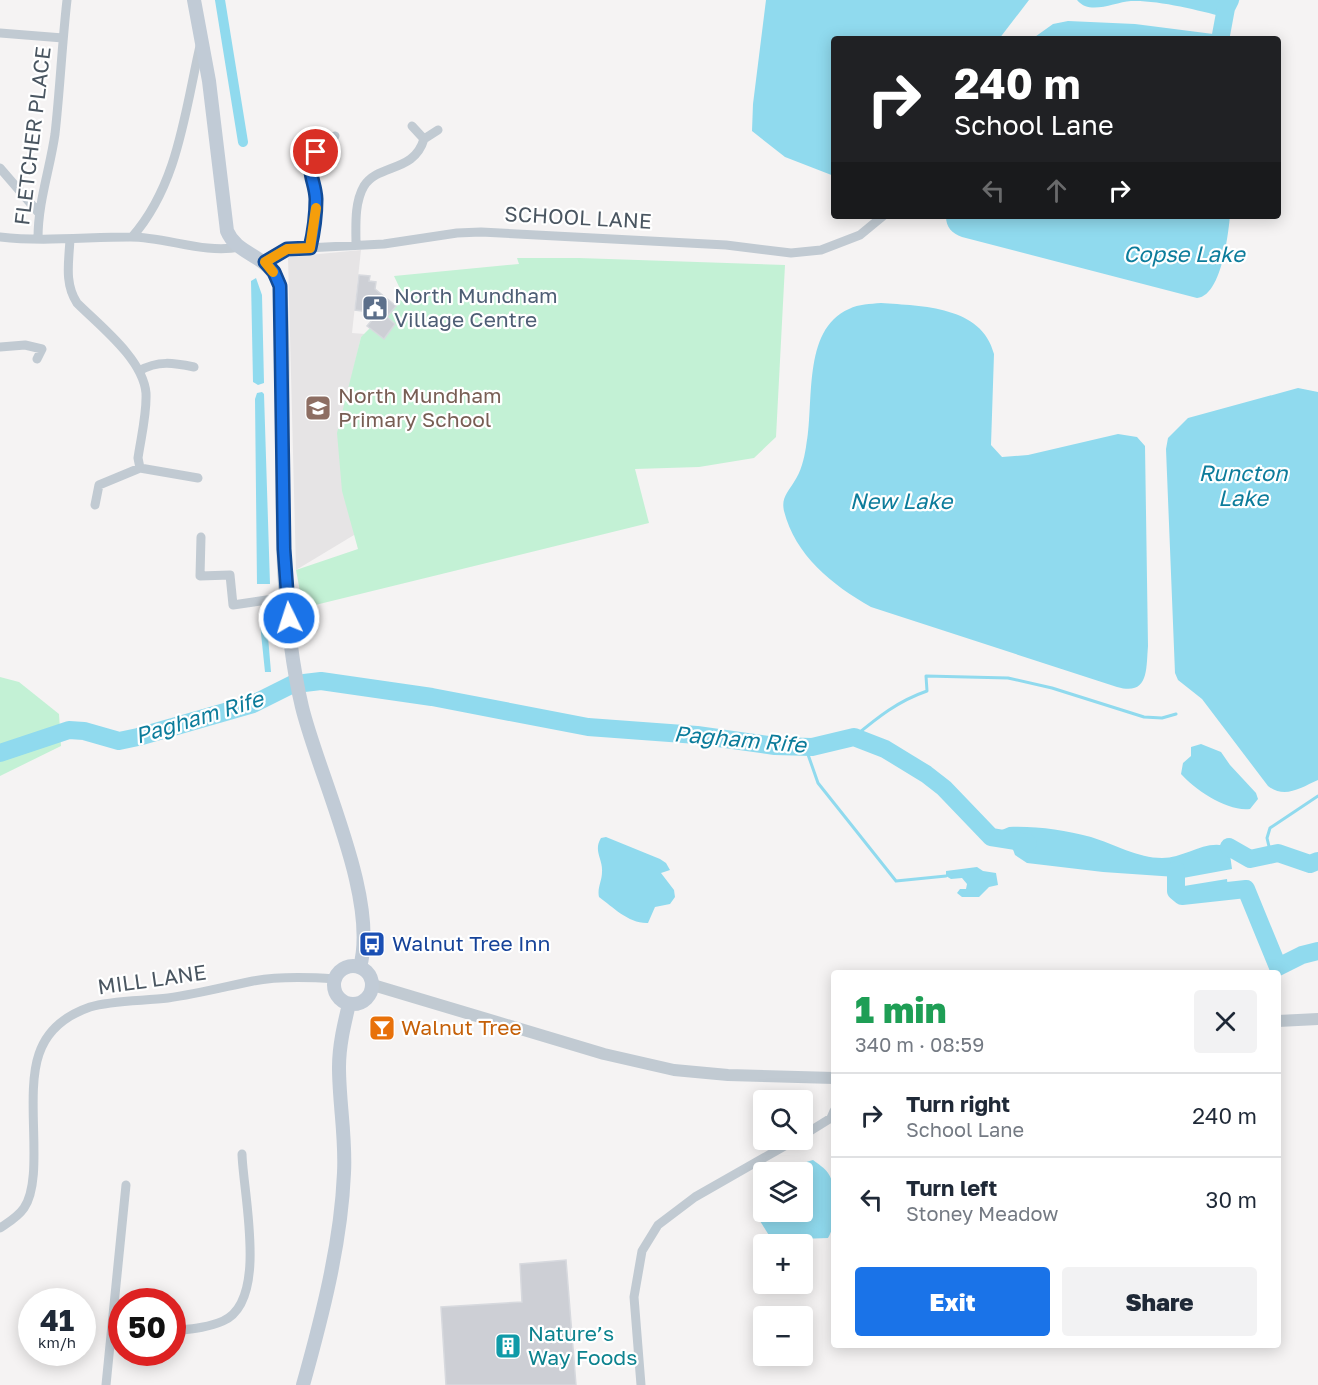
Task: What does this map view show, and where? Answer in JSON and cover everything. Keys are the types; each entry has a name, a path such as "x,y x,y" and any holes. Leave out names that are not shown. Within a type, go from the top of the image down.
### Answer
{"main road":[{"path":"194,0 225,223 229,236 240,247 265,262 274,272 280,286 287,597 292,651 303,709 344,839 359,898 364,942 360,967"},
{"path":"354,965 370,975 373,985 367,999 349,1004 335,992 335,979 342,969 354,965"},
{"path":"303,1385 320,1318 343,1195 345,1147 339,1065 349,1004"}],"street":[{"name":"FLETCHER PLACE","path":"38,238 38,212 49,172 55,134 67,0"},
{"name":"FLETCHER PLACE","path":"3,34 63,38"},
{"path":"132,237 153,210 176,152 201,40"},
{"path":"412,126 424,139"},
{"path":"356,246 359,198 365,185 409,161 417,154 424,139 438,130"},
{"path":"310,135 316,152"},
{"path":"310,248 316,212 316,196 310,163 316,152 335,136"},
{"path":"0,168 38,212"},
{"name":"SCHOOL LANE","path":"265,262 287,249 384,244 457,233 482,232 726,244 791,253 821,250 860,235 879,219"},
{"path":"0,237 70,239 132,237 223,250 240,247"},
{"path":"70,239 68,274 71,294 140,371 146,396 138,458 140,468"},
{"path":"0,347 26,345 42,349 37,359"},
{"path":"140,371 148,366 166,362 194,367"},
{"path":"95,506 99,485 116,480 140,468 198,478"},
{"path":"201,537 200,576 230,575 233,605 287,597"},
{"name":"MILL LANE","path":"0,1228 12,1221 25,1207 30,1196 33,1171 34,1076 39,1054 55,1026 92,1006 205,993 254,981 279,978 335,979"},
{"path":"373,985 604,1054 674,1070 739,1076 831,1078"},
{"path":"1281,1021 1318,1019"},
{"path":"813,1129 831,1118"},
{"path":"641,1385 634,1297 642,1251 658,1225 695,1197 777,1150"},
{"path":"186,1329 224,1321 235,1312 243,1299 250,1257 242,1154"},
{"path":"232,1171 243,1171"},
{"path":"115,1288 126,1185"},
{"path":"106,1385 108,1362"}],"shaded area":[{"name":"North Mundham Primary School","path":"361,250 352,333 365,334 361,337 350,384 354,535 296,570 288,257"}],"green space":[{"path":"517,258 785,265 776,437 754,458 699,467 635,469 649,523 303,608 296,570 358,549 342,491 337,433 361,337 403,295 394,276 519,264"},
{"path":"0,677 19,682 59,714 61,746 0,776"}],"water":[{"path":"766,0 1029,0 1001,36 831,36 831,175 785,157 752,131 753,104"},
{"path":"1077,0 1240,0 1234,2 1228,15 1224,17 1153,2 1131,1 1095,8 1082,5"},
{"path":"1068,21 1135,24 1222,36 1036,36 1053,24"},
{"name":"Copse Lake","path":"946,219 1230,219 1222,264 1212,287 1205,295 1197,298 962,237 950,230"},
{"path":"256,278 262,295 264,383 258,385 253,382 251,281"},
{"name":"New Lake","path":"881,303 914,305 948,312 977,326 987,338 994,354 991,445 1002,457 1028,455 1118,434 1137,437 1145,446 1148,646 1144,679 1135,688 1117,687 871,607 829,579 806,555 789,527 783,502 802,465 817,351 823,334 834,319 853,307"},
{"name":"Runcton Lake","path":"1298,388 1318,392 1318,780 1293,791 1280,792 1268,786 1202,699 1178,680 1175,673 1166,449 1168,438 1188,418"},
{"path":"257,393 264,394 270,584 257,584 255,399"},
{"path":"266,613 271,672 265,672 259,614"},
{"path":"67,724 69,734 0,757 0,749"},
{"path":"1201,744 1221,752 1256,793 1258,799 1250,809 1232,807 1212,799 1181,774 1183,763 1191,756 1191,747"},
{"path":"1009,827 1071,832 1135,853 1162,858 1212,845 1229,847 1232,869 1183,878 1184,886 1227,879 1228,890 1182,896 1176,891 1176,877 1103,872 1027,863 1015,855 1009,844 997,838 997,832"},
{"path":"606,837 660,859 670,870 661,873 674,890 675,897 670,904 655,907 648,923 628,918 599,897 602,867 598,847 601,838"},
{"path":"977,867 983,871 996,873 998,885 989,887 979,897 962,897 957,893 960,889 966,889 967,884 962,878 951,879 946,876 946,871"},
{"path":"813,1160 827,1171 831,1179 831,1232 828,1238 813,1239 813,1234 768,1234 761,1222 813,1222 813,1162 806,1162"}],"building":[{"name":"North Mundham Village Centre","path":"359,275 370,276 369,281 376,282 375,289 396,306 387,317 395,324 384,339 367,326 378,313 355,310"},
{"name":"Nature’s Way Foods","path":"566,1260 576,1385 446,1385 441,1307 522,1302 520,1264"}],"waterway":[{"path":"220,0 243,142"},
{"path":"1221,35 1226,8 1230,0"},
{"path":"854,737 889,710 927,691 926,676 1008,678 1052,688 1144,717 1162,718 1176,714"},
{"name":"Pagham Rife","path":"304,683 321,681 432,697 588,727 697,735 775,746 812,747 854,737 885,749 926,774 944,788 991,837 1028,843"},
{"name":"Pagham Rife","path":"0,753 69,730 84,731 119,741 138,737 253,704 293,684"},
{"path":"805,746 818,783 896,881 946,876"},
{"path":"1271,855 1267,838 1270,828 1318,796"},
{"name":"Pagham Rife","path":"1229,847 1250,859 1278,853 1310,864 1318,861"},
{"name":"Pagham Rife","path":"1176,870 1176,891 1182,896 1246,889 1278,967 1302,955 1318,951"}],"slow traffic":[{"path":"273,272 265,262 287,249 310,248 316,221 316,208"}],"place":[{"name":"North Mundham Village Centre","path":"375,308"},
{"name":"North Mundham Primary School","path":"318,408"},
{"name":"Walnut Tree Inn","path":"372,944"},
{"name":"Walnut Tree","path":"382,1028"},
{"name":"Nature’s Way Foods","path":"508,1346"}],"route":[{"path":"289,618 284,549 280,286 274,272 265,262 287,249 310,248 316,221 316,196 311,181 310,163 316,152"}]}
